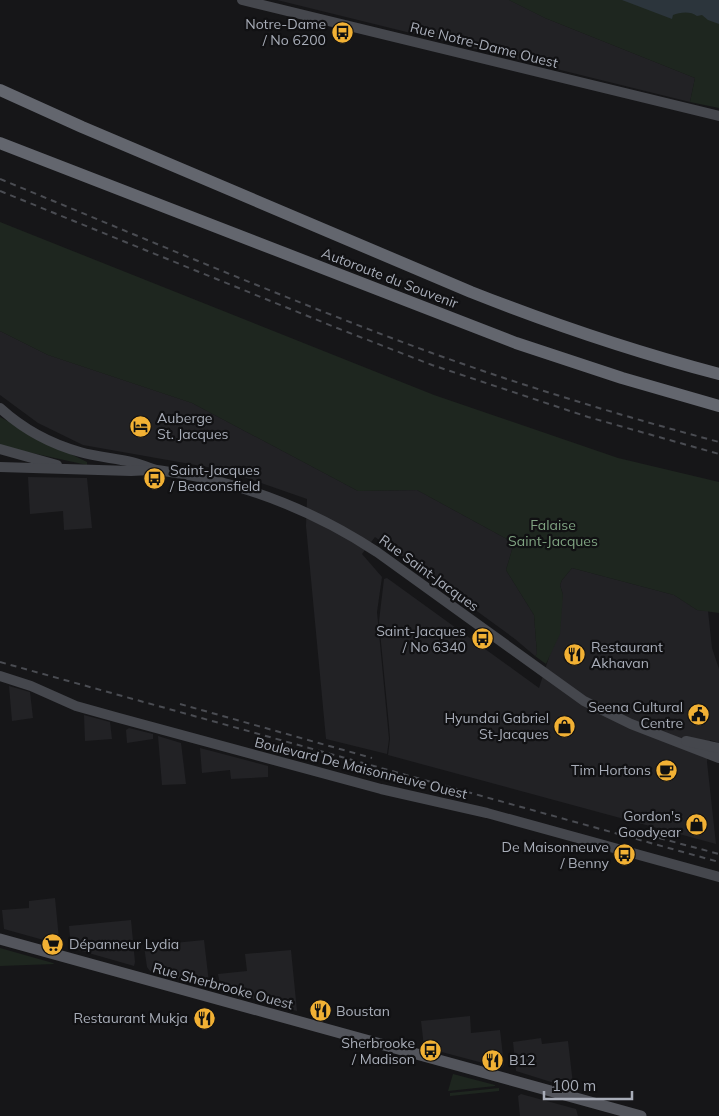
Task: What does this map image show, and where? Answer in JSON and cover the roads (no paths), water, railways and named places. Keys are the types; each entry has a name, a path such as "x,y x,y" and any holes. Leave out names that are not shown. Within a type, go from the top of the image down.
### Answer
{"highway":[{"path":"0,90 82,127"},
{"path":"0,95 82,127"},
{"name":"Autoroute du Souvenir","path":"82,127 415,270 493,301 607,341 719,374"},
{"name":"Autoroute du Souvenir","path":"0,142 516,343 622,378 719,406"}],"main road":[{"name":"Rue Notre-Dame Ouest","path":"242,0 719,116"},
{"name":"Rue Saint-Jacques","path":"0,408 31,430 66,448 91,455 132,462 156,470 225,484 286,503 328,523 376,552 577,696 621,720 719,758"},
{"path":"0,449 68,468"},
{"path":"0,467 68,468"},
{"name":"Rue Saint-Jacques","path":"68,468 131,471 156,470"},
{"name":"Boulevard De Maisonneuve Ouest","path":"0,676 31,686 76,706 381,789 487,813 719,877"},
{"name":"Rue Saint-Jacques","path":"670,739 719,748"},
{"name":"Rue Sherbrooke Ouest","path":"0,939 641,1116"}],"railway":[{"path":"0,179 270,290 432,353 574,401 719,442"},
{"path":"0,191 432,365 588,417 719,454"},
{"path":"0,662 719,862"},
{"path":"180,704 372,758"},
{"path":"659,838 719,854"}],"place":[{"name":"Notre-Dame / No 6200","path":"342,32"},
{"name":"Auberge St. Jacques","path":"141,426"},
{"name":"Saint-Jacques / Beaconsfield","path":"154,478"},
{"name":"Saint-Jacques / No 6340","path":"482,639"},
{"name":"Restaurant Akhavan","path":"575,655"},
{"name":"Seena Cultural Centre","path":"699,715"},
{"name":"Hyundai Gabriel St-Jacques","path":"565,726"},
{"name":"Tim Hortons","path":"667,770"},
{"name":"Gordon's Goodyear","path":"697,824"},
{"name":"De Maisonneuve / Benny","path":"625,855"},
{"name":"Dépanneur Lydia","path":"53,944"},
{"name":"Boustan","path":"320,1011"},
{"name":"Restaurant Mukja","path":"204,1018"},
{"name":"Sherbrooke / Madison","path":"431,1051"},
{"name":"B12","path":"493,1060"}],"park label":[{"name":"Falaise Saint-Jacques","path":"553,534"}]}
